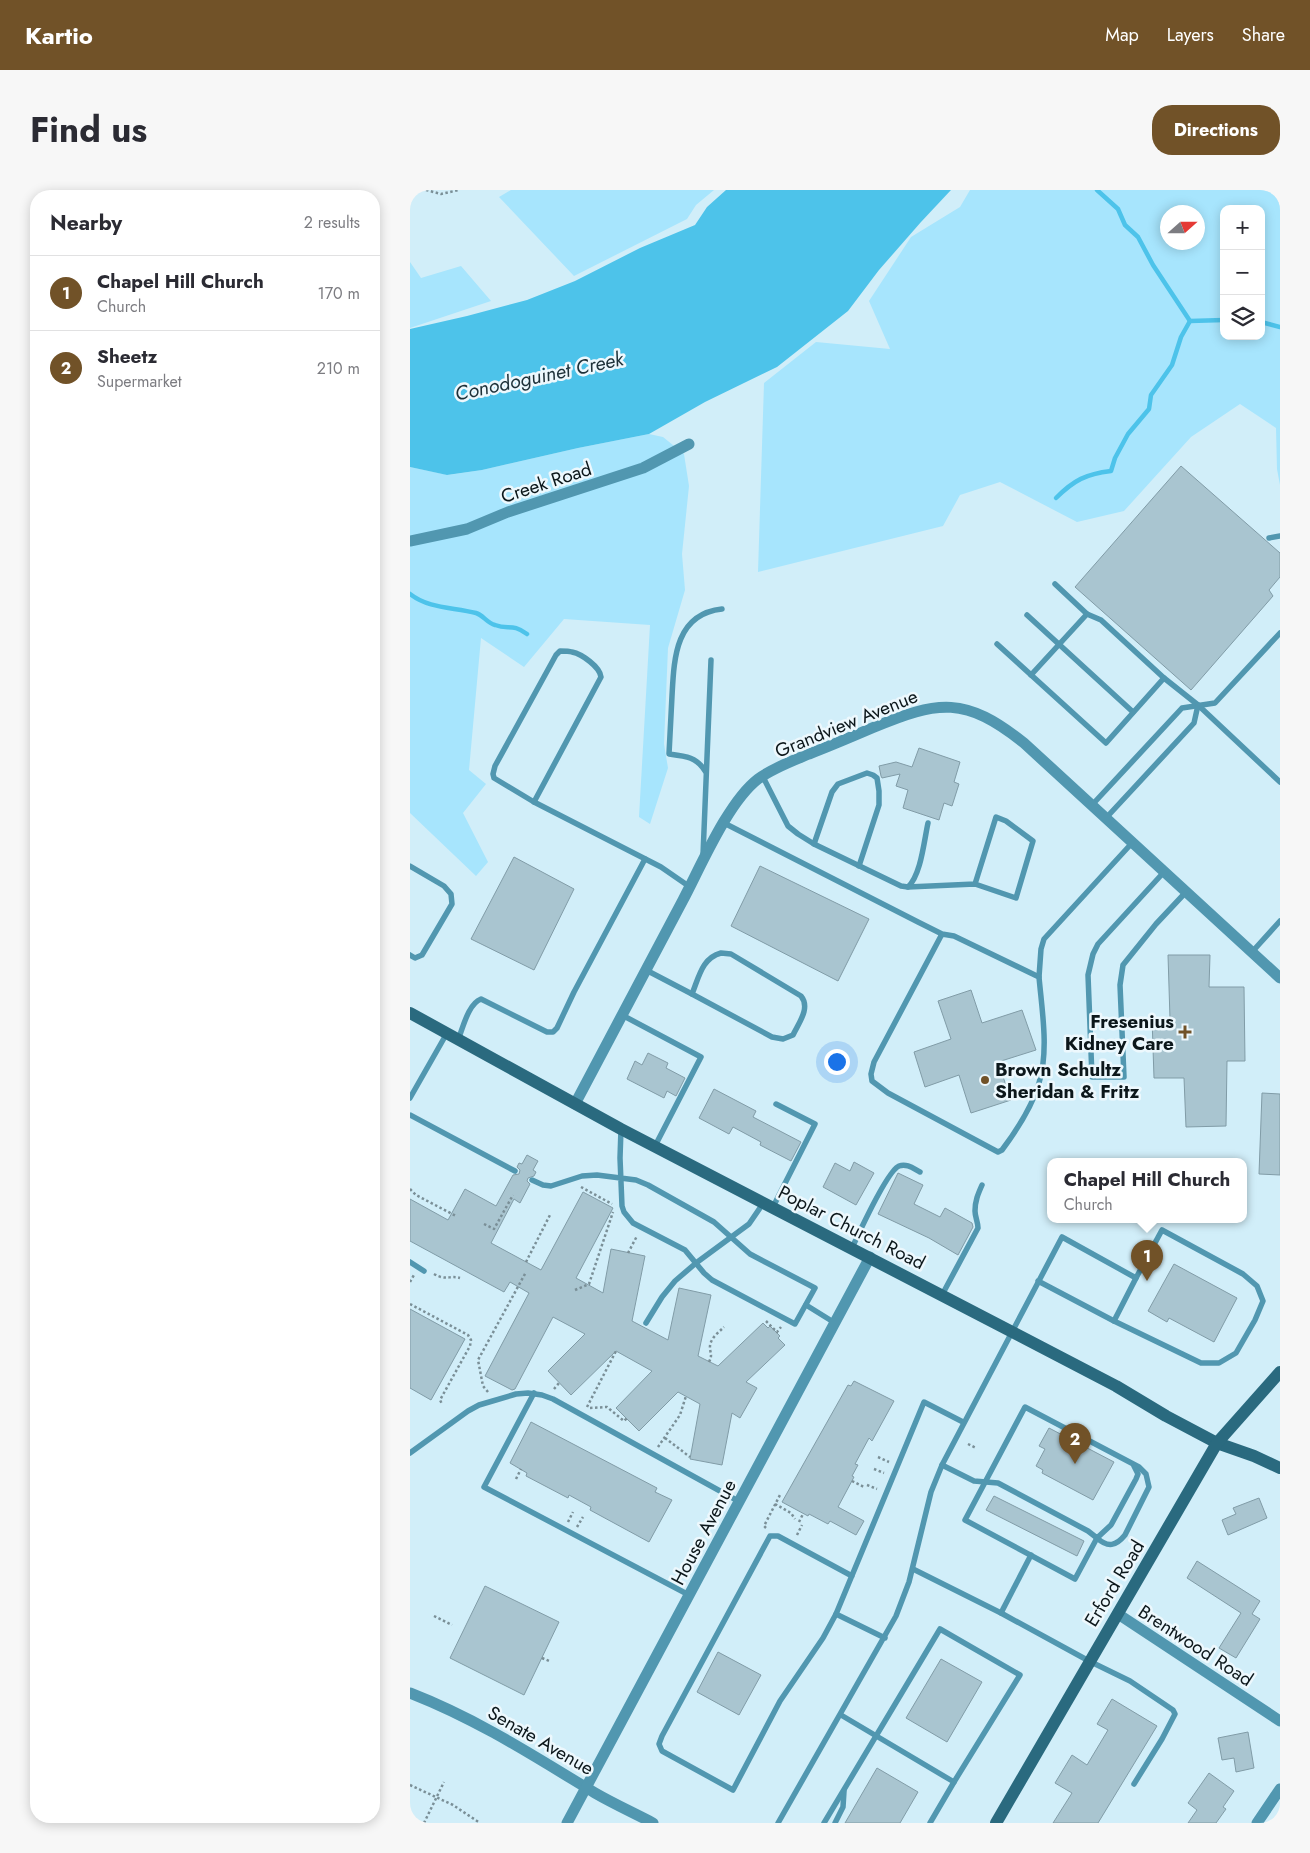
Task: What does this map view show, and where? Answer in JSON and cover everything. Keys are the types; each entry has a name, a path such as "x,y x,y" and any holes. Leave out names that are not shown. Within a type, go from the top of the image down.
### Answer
{"street":[{"name":"Creek Road","path":"410,541 467,529 508,512 644,468 689,444"},
{"name":"Grandview Avenue","path":"575,1104 724,823 742,794 763,776 787,763 897,718 935,708 952,707 972,710 1004,727 1024,743 1280,978"},
{"name":"Poplar Church Road","path":"410,1013 621,1129 942,1294 1116,1386 1166,1416 1217,1443 1254,1456 1280,1468"},
{"name":"House Avenue","path":"568,1823 870,1257"},
{"name":"Erford Road","path":"996,1823 1217,1443 1280,1372"},
{"name":"Brentwood Road","path":"1118,1614 1280,1721"},
{"name":"Senate Avenue","path":"410,1693 468,1718 586,1787 653,1823"},
{"path":"1257,1823 1280,1789"}],"lane":[{"path":"1269,538 1280,536"},
{"path":"1055,584 1087,614 1101,620 1164,678 1198,705 1280,782"},
{"path":"705,771 702,764 695,759 669,754 674,662 680,641 689,624 710,610 722,609"},
{"path":"1031,674 1087,614"},
{"path":"1027,615 1133,712"},
{"path":"1092,805 1182,708 1215,703 1280,632"},
{"path":"997,644 1106,743 1164,678"},
{"path":"534,802 601,677 601,671 597,667 571,651 560,651 556,655 496,766 493,774 494,778 534,802 645,859 690,887"},
{"path":"703,862 705,771 711,660"},
{"path":"1106,818 1194,723 1198,705"},
{"path":"814,844 832,792 838,784 867,774 873,775 877,778 879,806 859,866"},
{"path":"763,776 788,826 798,834 814,844 901,886 975,884 1016,898 1034,841 1006,821 996,817 975,884"},
{"path":"724,823 942,934 954,936 1039,977"},
{"path":"908,887 913,883 928,823"},
{"path":"942,934 874,1062 871,1074 872,1082 888,1093 998,1152 1002,1150 1019,1127 1039,1084 1043,1065 1039,977 1041,949 1044,939 1132,843"},
{"path":"410,1098 476,1001 481,999 547,1032 553,1032 557,1028 574,992 645,859"},
{"path":"410,866 444,886 451,894 452,904 422,955 415,958 410,955"},
{"path":"1164,872 1098,944 1092,954 1088,975 1092,1077 1124,1077 1120,986 1123,964 1156,924 1186,892"},
{"path":"1252,952 1280,921"},
{"path":"646,970 772,1037 783,1040 793,1035 806,1004 801,996 731,954 721,953 707,960 692,994"},
{"path":"622,1015 701,1057 655,1146"},
{"path":"646,1323 668,1288 696,1263 749,1224 768,1204 815,1124 776,1104"},
{"path":"410,1115 515,1171"},
{"path":"532,1180 546,1186 590,1175 621,1178 648,1185 714,1222 750,1254 815,1288 795,1324 712,1280 704,1274 680,1247 627,1218 622,1206 621,1178 620,1137 621,1129"},
{"path":"852,1248 894,1169 907,1165 920,1172"},
{"path":"942,1294 978,1228 975,1213 976,1198 982,1185"},
{"path":"1038,1281 1114,1321 1201,1363 1219,1363 1236,1353 1255,1320 1263,1301 1257,1286 1243,1274 1162,1230 1114,1321"},
{"path":"778,1823 896,1616 913,1569 931,1492 942,1465 1062,1237 1136,1278"},
{"path":"410,1262 424,1271"},
{"path":"806,1304 836,1323"},
{"path":"534,1393 484,1487 689,1595"},
{"path":"410,1453 473,1408 516,1394 534,1393 560,1403 740,1502"},
{"path":"852,1576 778,1536 770,1536 662,1736 659,1744 662,1751 733,1790 780,1701 823,1638 836,1614 852,1576 924,1402 963,1422"},
{"path":"942,1465 974,1481 986,1483 998,1483 1088,1531 1097,1538 1106,1545 1120,1540 1125,1535 1149,1486 1146,1474 1132,1464 1025,1407 986,1483 966,1520 1075,1579 1097,1538 1111,1525 1136,1479 1137,1470 1132,1464"},
{"path":"1001,1613 1031,1556"},
{"path":"913,1569 1130,1681 1167,1705 1174,1714 1162,1739 1134,1784"},
{"path":"836,1614 885,1638"},
{"path":"824,1823 940,1629 1020,1675 930,1823"},
{"path":"841,1715 954,1782"},
{"path":"834,1823 843,1807 845,1789"}],"path":[{"path":"426,190 441,194 459,190"},
{"path":"575,1290 589,1284 615,1205 580,1186"},
{"path":"410,1189 416,1195 456,1216"},
{"path":"484,1224 494,1229 512,1195"},
{"path":"526,1262 551,1212"},
{"path":"628,1253 633,1243"},
{"path":"494,1395 483,1386 478,1360 526,1272"},
{"path":"432,1273 441,1278 457,1276 460,1278"},
{"path":"410,1304 468,1335 471,1340 470,1346 440,1400 442,1404"},
{"path":"765,1320 776,1332 782,1326"},
{"path":"709,1362 712,1354 710,1349 711,1341 724,1327"},
{"path":"616,1351 586,1409 608,1407 624,1421 627,1418"},
{"path":"551,1392 559,1383"},
{"path":"658,1449 680,1415 686,1396"},
{"path":"664,1438 690,1457"},
{"path":"968,1444 976,1448"},
{"path":"516,1479 521,1469"},
{"path":"852,1481 864,1487"},
{"path":"767,1531 764,1526 780,1495"},
{"path":"775,1504 791,1513 795,1519"},
{"path":"799,1522 803,1514"},
{"path":"434,1616 452,1625"},
{"path":"542,1658 549,1661"},
{"path":"424,1823 444,1782"},
{"path":"410,1785 453,1805 480,1823"}],"shaded area":[{"path":"511,190 714,190 696,205 687,219 574,276 499,197"},
{"path":"970,190 1280,190 1280,485 1277,469 1276,428 1240,404 1191,437 1124,511 1077,522 1000,482 960,495 943,526 758,572 764,383 816,342 890,349 869,301 911,237 960,207"},
{"path":"410,262 421,278 461,266 491,301 410,328"},
{"path":"649,434 663,437 684,454 689,486 682,554 685,590 668,648 664,744 668,768 650,824 639,817 650,625 564,619 524,667 481,638 469,770 486,784 463,813 488,862 476,876 410,813 410,467 448,475 482,470"}],"water":[{"name":"Conodoguinet Creek","path":"726,190 951,190 879,270 848,311 777,367 705,402 649,434 482,470 447,475 410,467 410,329 527,300 575,281 640,248 695,225 707,207"}],"building":[{"path":"1181,466 1280,553 1280,577 1269,590 1273,596 1191,690 1075,587"},
{"path":"919,748 960,762 954,782 959,784 952,806 944,803 939,820 903,808 908,790 896,786 900,774 882,778 881,776 879,766 896,762 912,767"},
{"path":"514,857 574,889 534,970 471,939"},
{"path":"760,866 869,919 838,981 731,926"},
{"path":"1168,955 1210,955 1209,987 1244,987 1245,1061 1227,1061 1226,1126 1186,1127 1184,1078 1154,1078 1152,1018 1170,1019"},
{"path":"971,990 982,1023 1022,1010 1036,1050 998,1062 1011,1100 971,1113 959,1075 925,1087 914,1052 951,1039 938,1001"},
{"path":"648,1053 668,1063 666,1068 685,1078 676,1096 667,1091 664,1098 627,1079 635,1061 642,1065"},
{"path":"714,1089 756,1111 753,1117 801,1142 791,1161 760,1145 761,1142 733,1127 729,1134 699,1118"},
{"path":"1262,1093 1280,1094 1280,1175 1259,1174"},
{"path":"527,1155 538,1161 533,1170 536,1172 534,1176 528,1178 527,1181 530,1184 520,1203 514,1199 491,1243 541,1270 583,1192 613,1208 576,1278 603,1293 611,1249 645,1256 632,1321 668,1340 679,1288 711,1295 698,1356 718,1366 763,1323 768,1328 770,1326 780,1336 778,1338 785,1345 746,1382 757,1388 740,1418 732,1413 722,1465 690,1459 700,1404 678,1392 639,1431 616,1408 652,1371 616,1351 571,1395 548,1371 585,1334 553,1317 515,1389 512,1390 485,1376 529,1293 510,1282 504,1292 410,1241 410,1199 448,1220 465,1189 496,1206 513,1175 519,1174 520,1170 517,1167 519,1163 522,1164"},
{"path":"854,1162 874,1173 856,1205 823,1187 835,1163 850,1171"},
{"path":"898,1173 923,1185 914,1204 940,1217 945,1208 972,1223 973,1227 958,1255 929,1238 878,1214"},
{"path":"1174,1264 1237,1298 1214,1342 1169,1318 1167,1322 1148,1311"},
{"path":"410,1309 465,1339 431,1400 410,1388"},
{"path":"854,1381 894,1401 872,1441 869,1438 855,1464 858,1465 852,1476 854,1477 838,1507 864,1521 856,1535 830,1521 828,1524 809,1514 808,1516 782,1502 848,1385 851,1386"},
{"path":"531,1422 657,1488 655,1492 672,1500 649,1542 590,1510 591,1507 569,1495 568,1498 526,1476 527,1473 510,1463"},
{"path":"1049,1428 1114,1462 1093,1500 1042,1473 1043,1470 1036,1466 1045,1449 1039,1446"},
{"path":"994,1496 1084,1541 1077,1556 986,1510"},
{"path":"1259,1498 1267,1518 1228,1535 1222,1520 1236,1514 1233,1508"},
{"path":"1197,1561 1260,1601 1252,1614 1260,1619 1236,1658 1219,1648 1241,1613 1187,1578"},
{"path":"485,1586 559,1622 524,1695 450,1658"},
{"path":"718,1652 761,1675 739,1715 697,1692"},
{"path":"941,1659 982,1682 947,1742 906,1718"},
{"path":"1112,1699 1157,1726 1098,1823 1053,1823 1072,1793 1055,1783 1072,1755 1087,1765 1108,1730 1097,1724"},
{"path":"1248,1732 1254,1768 1236,1772 1234,1758 1222,1760 1218,1738"},
{"path":"877,1768 918,1792 900,1823 845,1823"},
{"path":"1209,1773 1234,1791 1223,1807 1226,1809 1216,1823 1188,1823 1197,1810 1188,1803"}],"waterway":[{"path":"1097,190 1118,209 1125,225 1138,237 1153,265 1190,321"},
{"path":"1190,321 1220,320"},
{"path":"1056,498 1087,476 1111,471 1115,458 1128,434 1149,409 1151,395 1172,365 1181,337 1190,321"},
{"path":"1265,323 1280,327"},
{"path":"410,594 433,605 476,613 492,624 518,629 527,634"}],"place":[{"name":"Fresenius Kidney Care","path":"1185,1032"},
{"name":"Brown Schultz Sheridan & Fritz","path":"985,1080"},
{"name":"Chapel Hill Church","path":"1147,1281"},
{"name":"Sheetz","path":"1075,1464"}]}
